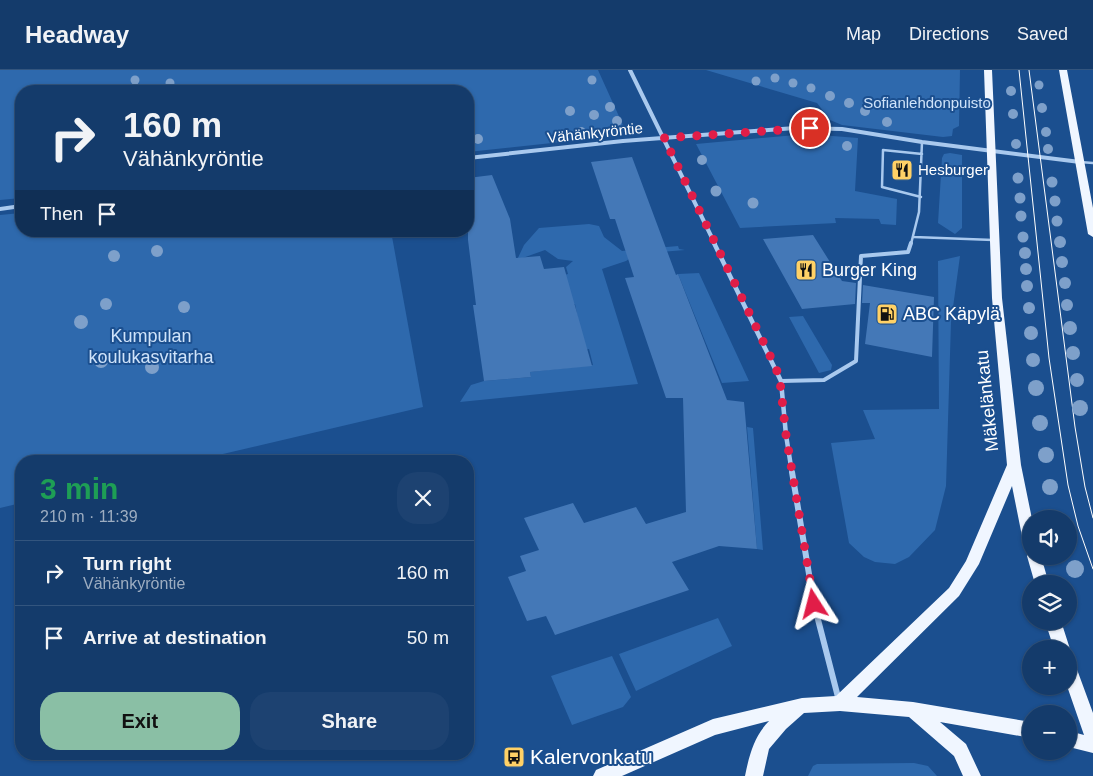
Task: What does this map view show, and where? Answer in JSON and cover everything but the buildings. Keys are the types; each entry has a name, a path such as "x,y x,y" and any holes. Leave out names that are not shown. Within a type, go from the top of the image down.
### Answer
{"main road":[{"name":"Mäkelänkatu","path":"988,70 997,298 1014,465 1023,510"},
{"path":"1063,70 1093,234"},
{"path":"840,704 954,592 976,555 1014,465"},
{"path":"1077,691 1093,736"},
{"path":"602,776 713,726 802,706 840,704 913,710 1022,728"},
{"path":"754,776 757,755 772,729 802,706"},
{"path":"913,710 960,750 972,776"},
{"path":"1077,741 1093,745"}],"street":[{"path":"630,70 776,368 780,381 786,435 814,604 840,704"},
{"name":"Vähänkyröntie","path":"474,157 664,138 795,128 842,129 922,142 1080,162"},
{"path":"0,209 15,207"}],"lane":[{"path":"780,381 824,380 856,361 861,256 908,252 914,237 921,197 922,142"},
{"path":"921,197 882,187 883,150 922,154"},
{"path":"1080,162 1093,163"},
{"path":"914,237 995,240"}],"green space":[{"path":"0,70 598,70 626,135 474,151 474,85 15,85 15,199 0,200"},
{"name":"Sofianlehdonpuisto","path":"706,70 960,70 959,126 953,129 952,136 943,137 842,125 830,120 817,103"},
{"path":"807,134 858,138 855,191 897,199 896,225 881,224 879,219 835,218 836,223 740,228 696,144"},
{"path":"944,154 962,155 962,228 955,234 938,223 942,158"},
{"name":"Kumpulan koulukasvitarha","path":"15,214 15,237 392,237 423,407 219,455 15,455 15,504 0,508 0,215"},
{"path":"589,224 599,226 604,237 622,251 678,246 679,249 685,250 636,254 626,261 602,269 638,384 460,402 471,385 484,381 531,377 530,372 593,365 589,349 584,350 575,304 572,304 564,275 568,274 566,267 573,261 558,259 545,250 517,260 524,245 539,228"},
{"path":"960,256 951,322 946,486 935,530 909,557 895,564 875,562 864,557 849,543 831,443 875,439 863,410 939,409 938,261"},
{"path":"699,273 749,381 722,383 678,274"},
{"path":"803,316 832,365 831,370 819,373 789,317"},
{"path":"747,427 753,428 763,550 757,549"},
{"path":"718,618 732,646 636,691 619,654"},
{"path":"612,656 631,697 623,707 572,725 551,676"},
{"path":"914,763 928,766 937,776 808,776 813,766 817,764"}],"tram line":[{"path":"1019,70 1049,358 1068,485 1078,526 1093,569"},
{"path":"1029,70 1075,427 1085,487 1093,518"}],"place":[{"name":"Hesburger","path":"902,170"},
{"name":"Burger King","path":"806,270"},
{"name":"ABC Käpylä","path":"887,314"},
{"name":"Kalervonkatu","path":"514,757"}],"route":[{"path":"810,128 664,138 776,368 780,381 786,435 814,604"}]}
